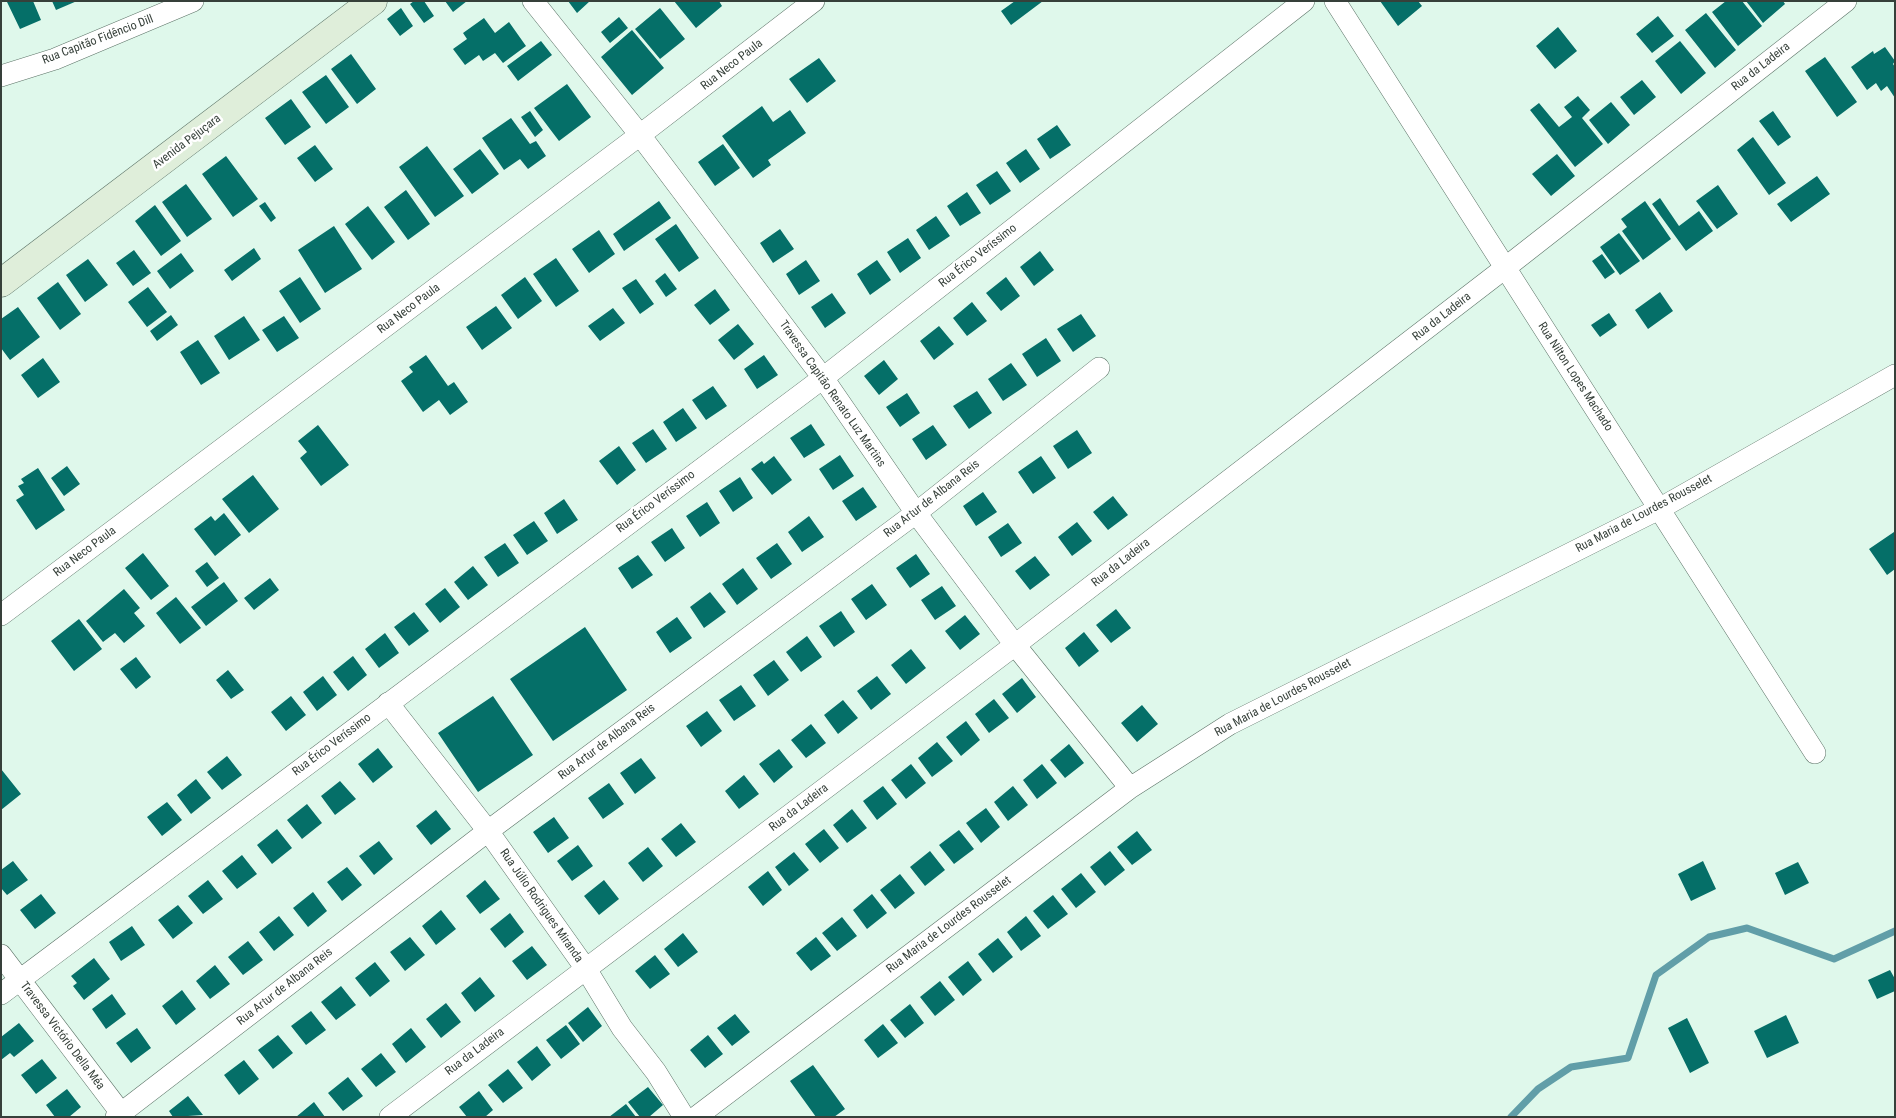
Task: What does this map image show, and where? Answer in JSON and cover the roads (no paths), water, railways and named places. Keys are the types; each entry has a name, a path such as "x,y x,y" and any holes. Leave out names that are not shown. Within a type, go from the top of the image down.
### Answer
{"street":[{"name":"Rua Capitão Fidêncio Dill","path":"1,76 54,59 193,1"},
{"name":"Avenida Pejuçara","path":"1,284 373,1"},
{"name":"Travessa Capitão Renato Luz Martins","path":"533,1 640,135 823,378 916,513 1015,645 1130,788"},
{"name":"Rua Neco Paula","path":"1,615 640,135 814,1"},
{"name":"Rua Érico Veríssimo","path":"1,994 388,702 823,378 1304,1"},
{"name":"Rua Nilton Lopes Machado","path":"1335,1 1815,753"},
{"name":"Rua da Ladeira","path":"390,1117 1015,645 1505,268 1840,3"},
{"name":"Rua Artur de Albana Reis","path":"120,1116 488,831 916,513 1099,368"},
{"name":"Rua Maria de Lourdes Rousselet","path":"696,1117 1130,788 1230,724 1659,509 1895,375"},
{"name":"Rua Júlio Rodrigues Miranda","path":"388,702 488,831 586,969 622,1028 656,1072 684,1117"},
{"name":"Travessa Victório Della Méa","path":"1,954 120,1116"}],"waterway":[{"path":"1511,1117 1538,1089 1571,1067 1628,1058 1656,975 1709,937 1747,928 1834,959 1895,931"}]}
